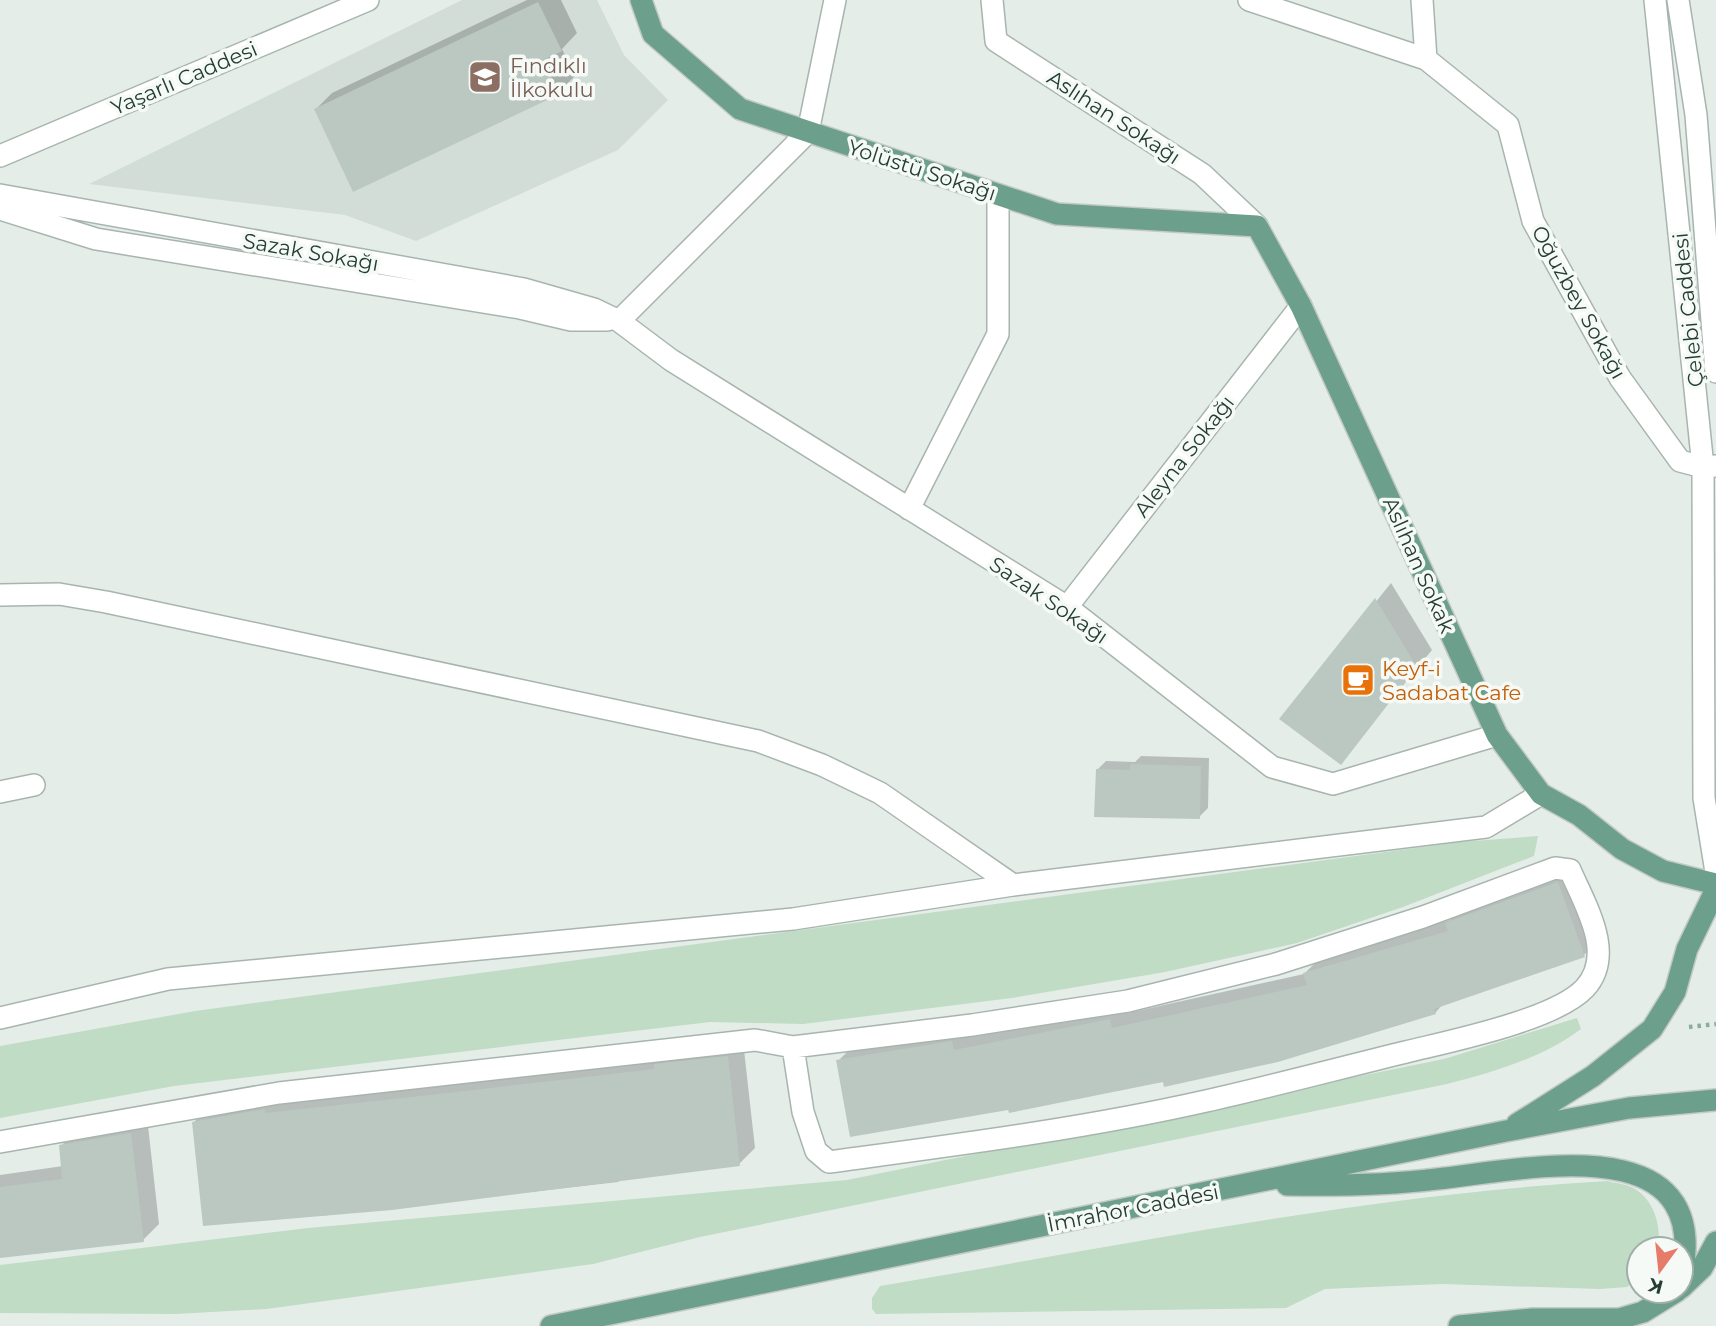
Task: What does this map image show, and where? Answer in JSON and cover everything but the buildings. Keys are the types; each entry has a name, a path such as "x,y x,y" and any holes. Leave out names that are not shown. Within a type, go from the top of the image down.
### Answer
{"main road":[{"name":"Yolüstü Sokağı","path":"640,0 653,34 740,109 1057,214 1257,226"},
{"name":"Aslıhan Sokak","path":"1257,226 1301,306 1497,735 1541,794 1579,815 1622,849 1663,871 1716,887"},
{"path":"1506,1130 1593,1076 1651,1029 1675,992 1687,949 1716,887"},
{"name":"İmrahor Caddesi","path":"551,1326 1254,1184 1506,1130 1629,1108 1716,1100"},
{"path":"1254,1184 1392,1184 1554,1165 1634,1171 1655,1182 1671,1196 1683,1217 1686,1235"},
{"path":"1695,1274 1702,1268 1716,1242"},
{"path":"1459,1326 1533,1319 1619,1319 1643,1312 1654,1305"}],"street":[{"name":"Yaşarlı Caddesi","path":"0,156 368,0"},
{"path":"619,321 808,132 835,0"},
{"name":"Aslıhan Sokağı","path":"992,0 996,41 1202,174 1257,226"},
{"path":"1249,0 1426,59 1422,0"},
{"name":"Çelebi Caddesi","path":"1656,0 1710,467 1704,798 1716,872"},
{"name":"Çelebi Caddesi","path":"1678,0 1696,115 1716,372"},
{"name":"Oğuzbey Sokağı","path":"1426,59 1508,125 1533,221 1620,377 1680,461 1710,467"},
{"name":"Sazak Sokağı","path":"0,195 524,289 594,309 619,321 671,360 1067,607 1272,767 1333,784 1497,735"},
{"path":"909,509 998,334 998,195"},
{"name":"Sazak Sokağı","path":"0,209 96,239 467,299 571,320 619,321"},
{"name":"Aleyna Sokağı","path":"1067,607 1301,306"},
{"path":"0,595 60,594 106,601 758,741 822,765 880,793 1013,885"},
{"path":"0,792 34,785"},
{"path":"0,1018 168,979 793,919 1013,885 1486,827 1541,794"},
{"path":"0,1142 279,1093 755,1040 793,1047 1128,1001 1276,964 1423,917 1555,868 1570,870 1588,911 1599,946 1598,966 1585,988 1561,1005 1481,1033 1204,1102 1000,1139 830,1162 816,1151 803,1112 793,1047"}],"shaded area":[{"path":"462,0 597,0 624,55 668,100 618,150 416,241 345,215 89,184"}],"green space":[{"path":"1538,836 1534,856 1403,907 1297,943 1165,972 1012,998 803,1024 710,1022 174,1086 0,1118 0,1046 195,1011 1460,842"},
{"path":"1577,1018 1581,1029 1550,1048 1500,1069 1447,1084 700,1237 593,1264 267,1309 176,1314 0,1313 0,1265 308,1228 847,1180 1444,1059"},
{"path":"1607,1181 1629,1186 1642,1194 1652,1208 1659,1235 1625,1235 1625,1287 1600,1289 1442,1284 1325,1289 1286,1308 876,1314 872,1309 872,1298 880,1286 1242,1224 1515,1188"}],"place":[{"name":"Fındıklı İlkokulu","path":"485,77"},
{"name":"Keyf-i Sadabat Cafe","path":"1358,680"}]}
